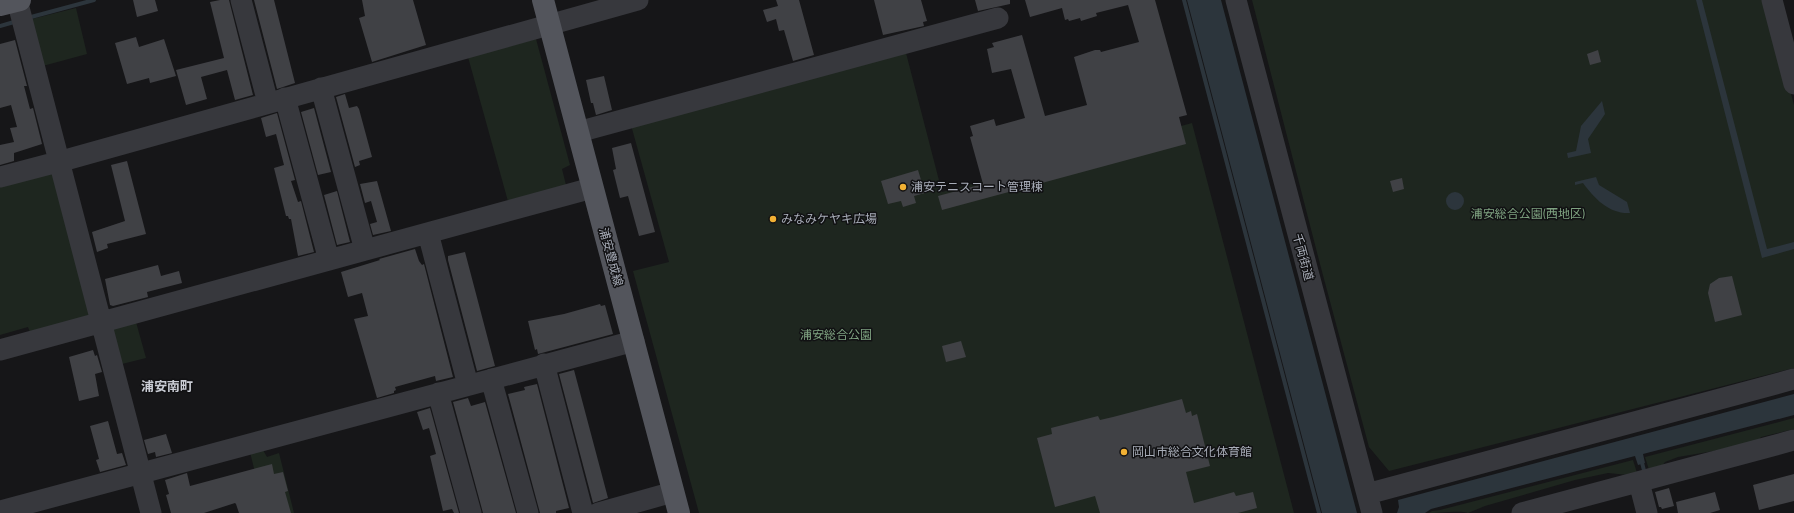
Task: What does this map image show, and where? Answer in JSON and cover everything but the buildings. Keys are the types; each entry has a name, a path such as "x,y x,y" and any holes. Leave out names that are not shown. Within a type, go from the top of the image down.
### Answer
{"main road":[{"name":"浦安豊成線","path":"544,0 592,188 676,503"}],"street":[{"path":"241,0 277,101 329,260"},
{"path":"0,177 638,0"},
{"name":"千両街道","path":"1236,0 1369,503"},
{"path":"1772,0 1794,84"},
{"path":"14,2 58,161 151,513"},
{"path":"578,132 998,18"},
{"path":"321,88 365,250"},
{"path":"0,350 592,188"},
{"path":"428,233 468,385"},
{"path":"0,510 31,508 140,473 634,341"},
{"path":"544,364 584,513"},
{"path":"491,378 528,513"},
{"path":"1369,503 1794,379"},
{"path":"438,393 471,513"},
{"path":"1522,513 1794,440"},
{"path":"1644,480 1647,513"},
{"path":"598,513 676,503"}],"green space":[{"name":"浦安総合公園(西地区)","path":"1252,0 1766,0 1794,105 1794,368 1389,471 1369,447"},
{"path":"76,8 87,54 39,67 28,20"},
{"path":"536,39 570,165 562,169 567,189 509,205 468,57"},
{"name":"浦安総合公園","path":"906,53 942,192 1192,123 1294,513 699,513 633,271 669,262 631,125"},
{"path":"52,173 92,319 31,335 28,327 0,335 0,187"},
{"path":"136,322 146,358 118,365 109,329"},
{"path":"1794,418 1794,429 1761,437 1756,444 1678,457 1665,462 1659,470 1650,473 1645,457"},
{"path":"263,450 267,457 279,453 294,513 265,513 250,452"},
{"path":"1633,460 1638,476 1608,473 1575,480 1485,506 1468,513 1429,513 1432,511"}],"shaded area":[{"path":"1187,0 1221,0 1357,513 1322,513"},
{"path":"1696,0 1702,0 1767,249 1794,242 1794,249 1762,258"},
{"path":"1602,101 1605,114 1588,139 1591,153 1568,158 1567,153 1576,151 1581,126"},
{"path":"1596,177 1599,185 1627,202 1630,213 1622,213 1609,208 1592,195 1583,183 1575,185 1575,182"},
{"path":"1451,192 1459,192 1464,197 1462,208 1459,210 1451,210 1446,205 1446,197"},
{"path":"1794,394 1794,415 1643,454 1645,463 1638,465 1635,456 1431,509 1425,513 1397,513 1399,507 1398,500"}],"waterway":[{"path":"31,17 94,0"},
{"path":"1184,0 1319,513"},
{"path":"0,26 14,22"},
{"path":"1641,459 1645,474"}],"place":[{"name":"浦安テニスコート管理棟","path":"903,187"},
{"name":"みなみケヤキ広場","path":"773,219"},
{"name":"岡山市総合文化体育館","path":"1124,452"}],"district":[{"name":"浦安南町","path":"167,386"}]}
